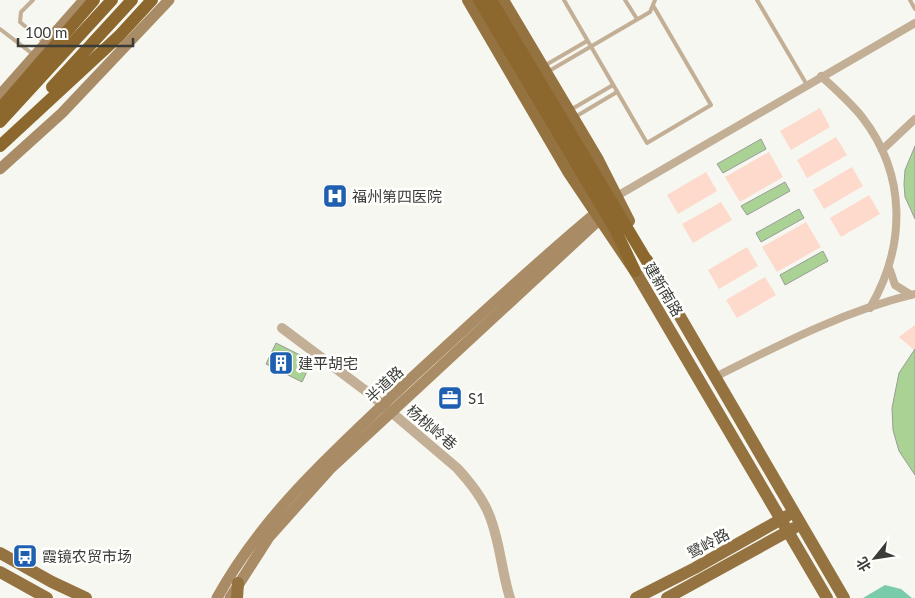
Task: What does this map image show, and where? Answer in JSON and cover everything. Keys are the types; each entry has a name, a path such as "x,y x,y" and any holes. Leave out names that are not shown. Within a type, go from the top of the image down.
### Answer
{"highway":[{"path":"0,109 94,0"},
{"path":"0,122 112,0"},
{"path":"0,145 132,0"},
{"path":"0,145 119,36 152,0"},
{"path":"479,0 615,229 635,271"},
{"path":"491,0 651,268"}],"main road":[{"path":"0,95 84,0"},
{"path":"0,169 62,113 169,0"},
{"name":"建新南路","path":"468,0 569,173 635,271 827,598"},
{"name":"建新南路","path":"507,1 544,70 617,196 651,268 844,598"},
{"name":"半道路","path":"217,598 300,501 387,408 491,305 598,216"},
{"name":"鹭岭路","path":"636,598 680,576 794,512"},
{"name":"鹭岭路","path":"667,598 800,524"},
{"path":"0,553 44,578 86,598"},
{"path":"0,572 47,598"},
{"path":"232,582 237,598"},
{"name":"半道路","path":"230,598 232,582"}],"street":[{"path":"617,196 915,23"},
{"path":"821,76 862,117 882,150 892,182 896,205 896,241 890,265 870,308"},
{"path":"882,150 915,119"},
{"path":"890,265 891,278 895,285 913,295"},
{"path":"715,377 803,334 870,308 913,295"},
{"name":"杨桃岭巷","path":"282,328 387,408 457,468 476,491 492,522 508,595"},
{"path":"209,598 232,582"}],"lane":[{"path":"33,0 21,12 20,22 46,44"},
{"path":"564,0 647,143 711,105 654,6"},
{"path":"625,0 637,19"},
{"path":"544,70 650,12 655,0"},
{"path":"757,0 807,85"},
{"path":"910,0 915,9"},
{"path":"0,29 35,56"},
{"path":"544,70 587,40"},
{"path":"571,115 613,85"},
{"path":"571,115 617,92"}],"shaded area":[{"path":"820,108 830,127 791,150 780,131"},
{"path":"836,137 847,155 807,178 797,160"},
{"path":"769,152 783,177 740,202 725,177"},
{"path":"852,167 863,186 824,209 813,190"},
{"path":"706,172 717,191 678,214 667,195"},
{"path":"869,195 880,214 841,237 830,218"},
{"path":"721,202 732,220 693,243 682,224"},
{"path":"806,222 821,247 777,272 762,247"},
{"path":"747,247 758,266 719,289 708,270"},
{"path":"765,277 776,295 737,318 726,300"},
{"path":"915,325 915,349 914,350 899,337"},
{"path":"885,585 901,589 912,598 863,598"}],"building":[{"path":"761,139 766,149 723,173 717,164"},
{"path":"915,146 915,219 905,197 904,184 905,170"},
{"path":"785,182 790,191 747,215 741,206"},
{"path":"799,209 804,218 761,242 756,233"},
{"path":"823,251 828,261 785,285 780,275"},
{"name":"建平胡宅","path":"276,343 312,361 302,382 266,364"},
{"path":"915,349 915,475 899,451 893,430 892,408 899,373"}],"place":[{"name":"福州第四医院","path":"335,196"},
{"name":"建平胡宅","path":"281,363"},
{"name":"S1","path":"450,398"},
{"name":"霞镜农贸市场","path":"25,556"}]}
